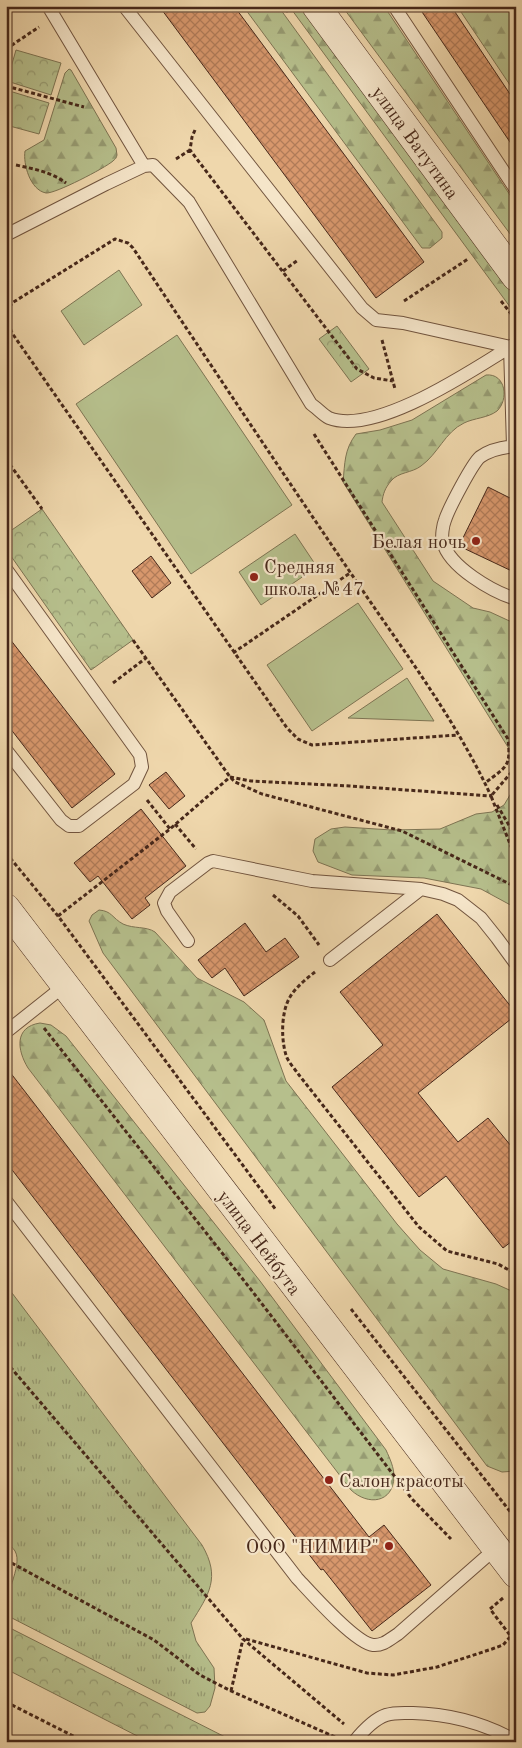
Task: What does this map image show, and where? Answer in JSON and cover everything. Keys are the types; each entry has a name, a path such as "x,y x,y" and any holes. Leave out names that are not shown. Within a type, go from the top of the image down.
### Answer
{"street":[{"name":"улица Ватутина","path":"316,6 516,277"},
{"name":"улица Нейбута","path":"6,908 486,1556 516,1574"}],"lane":[{"path":"124,6 362,308 376,320 513,346"},
{"path":"394,6 516,190"},
{"path":"51,11 144,166"},
{"path":"6,235 144,166 153,165 189,202 311,404 329,418 349,422 401,409 454,382 513,346"},
{"path":"513,346 514,446 496,448 475,462 444,521 442,542 451,559 466,572 506,596 516,599"},
{"path":"6,570 140,755 142,767 134,784 79,826 68,826 61,820 6,750"},
{"path":"188,941 167,911 164,903 170,892 208,863 217,862 312,880 422,890 443,894 458,900 481,918 516,964"},
{"path":"330,960 422,890"},
{"path":"6,1032 64,986"},
{"path":"6,1201 297,1578 363,1642 375,1646 383,1644 398,1634 486,1556"},
{"path":"356,1739 370,1725 385,1715 397,1713 438,1714 476,1722 516,1741"}],"path":[{"path":"6,49 51,11"},
{"path":"6,86 113,116"},
{"path":"207,113 200,120 192,137 190,150 357,369 374,378 393,381"},
{"path":"16,165 39,169 56,176 84,195"},
{"path":"458,735 312,744 298,739 287,728 233,653 12,333 8,320 9,309 12,303 115,240 128,243 409,658 476,763 516,859"},
{"path":"401,409 376,320 468,259"},
{"path":"312,431 508,739 510,756 506,766 485,783"},
{"path":"6,459 42,509"},
{"path":"233,653 350,573"},
{"path":"133,640 230,777 241,785 262,794 402,831 516,888"},
{"path":"97,695 146,658"},
{"path":"491,796 516,767"},
{"path":"230,777 251,781 491,796"},
{"path":"58,916 170,829 230,777"},
{"path":"134,784 170,829"},
{"path":"491,796 516,837"},
{"path":"175,824 195,847"},
{"path":"6,853 58,916 277,1212"},
{"path":"245,868 270,893 298,916 330,960 304,981 290,998 285,1011 283,1027 286,1056 419,1227 447,1251 498,1264 516,1274"},
{"path":"32,1012 249,1287 412,1499 486,1556"},
{"path":"349,1306 515,1515"},
{"path":"6,1362 243,1638 356,1739"},
{"path":"6,1560 154,1640 200,1675 231,1692 336,1738"},
{"path":"500,1600 490,1609 516,1643"},
{"path":"231,1692 243,1638"},
{"path":"6,1702 85,1742"}],"green space":[{"path":"243,6 278,6 442,232 442,238 430,248 422,248"},
{"path":"289,6 312,6 516,283 516,315"},
{"path":"342,6 384,6 516,204 516,242"},
{"path":"457,6 516,6 516,94"},
{"path":"16,50 61,63 51,95 7,81"},
{"path":"69,69 116,148 117,155 113,161 91,174 69,185 46,193 36,187 29,176 25,163 25,151 44,140 65,73"},
{"path":"6,90 49,103 39,134 6,125"},
{"path":"119,270 142,305 84,345 61,311"},
{"path":"337,326 369,369 351,382 319,339"},
{"path":"177,335 292,505 191,574 76,404"},
{"path":"486,375 498,378 504,388 503,400 497,411 457,427 421,466 394,478 386,489 382,502 433,581 473,608 490,612 516,624 516,760 343,482 347,451 356,434 380,430 412,420"},
{"path":"42,509 133,640 91,670 6,549 6,534"},
{"path":"295,534 317,567 261,605 239,572"},
{"path":"358,603 403,669 312,731 267,665"},
{"path":"407,678 434,721 348,718"},
{"path":"516,785 516,908 481,889 424,878 352,875 318,862 313,851 315,839 331,829 345,827 392,830 440,829 476,814 492,812 504,805"},
{"path":"99,910 109,913 123,924 155,932 197,978 244,1002 264,1020 286,1081 397,1224 420,1250 443,1269 496,1284 516,1293 516,1471 502,1472 487,1466 103,953 89,921 92,915"},
{"path":"40,1023 51,1025 66,1036 260,1281 386,1450 393,1466 394,1477 393,1486 384,1497 372,1500 358,1495 351,1490 28,1068 20,1047 20,1040 26,1029"},
{"path":"6,1285 202,1545 208,1557 212,1577 210,1586 203,1603 191,1623 196,1641 214,1668 215,1688 210,1706 205,1712 197,1713 10,1617 8,1600 17,1558 15,1551 6,1542"},
{"path":"6,1626 235,1742 149,1742 6,1669"}],"building":[{"path":"159,6 234,6 424,262 376,298"},
{"path":"418,6 451,6 516,103 516,151"},
{"path":"488,487 516,501 516,573 459,546"},
{"path":"151,556 171,583 152,598 132,571"},
{"path":"6,634 115,774 72,808 6,723"},
{"path":"166,772 185,796 169,809 149,785"},
{"path":"141,809 186,866 145,898 150,905 132,919 98,876 90,882 74,863"},
{"path":"437,914 516,1013 516,1015 418,1093 458,1142 488,1118 516,1152 516,1238 503,1248 446,1176 419,1197 332,1087 383,1045 340,992"},
{"path":"245,923 266,952 285,938 299,957 244,996 225,968 212,978 198,960"},
{"path":"6,1067 369,1537 384,1525 431,1585 372,1631 323,1569 321,1570 6,1162"}],"place":[{"name":"Белая ночь","path":"476,541"},
{"name":"Средняя школа №47","path":"254,577"},
{"name":"Салон красоты","path":"329,1480"},
{"name":"ООО \"НИМИР\"","path":"389,1546"}]}
